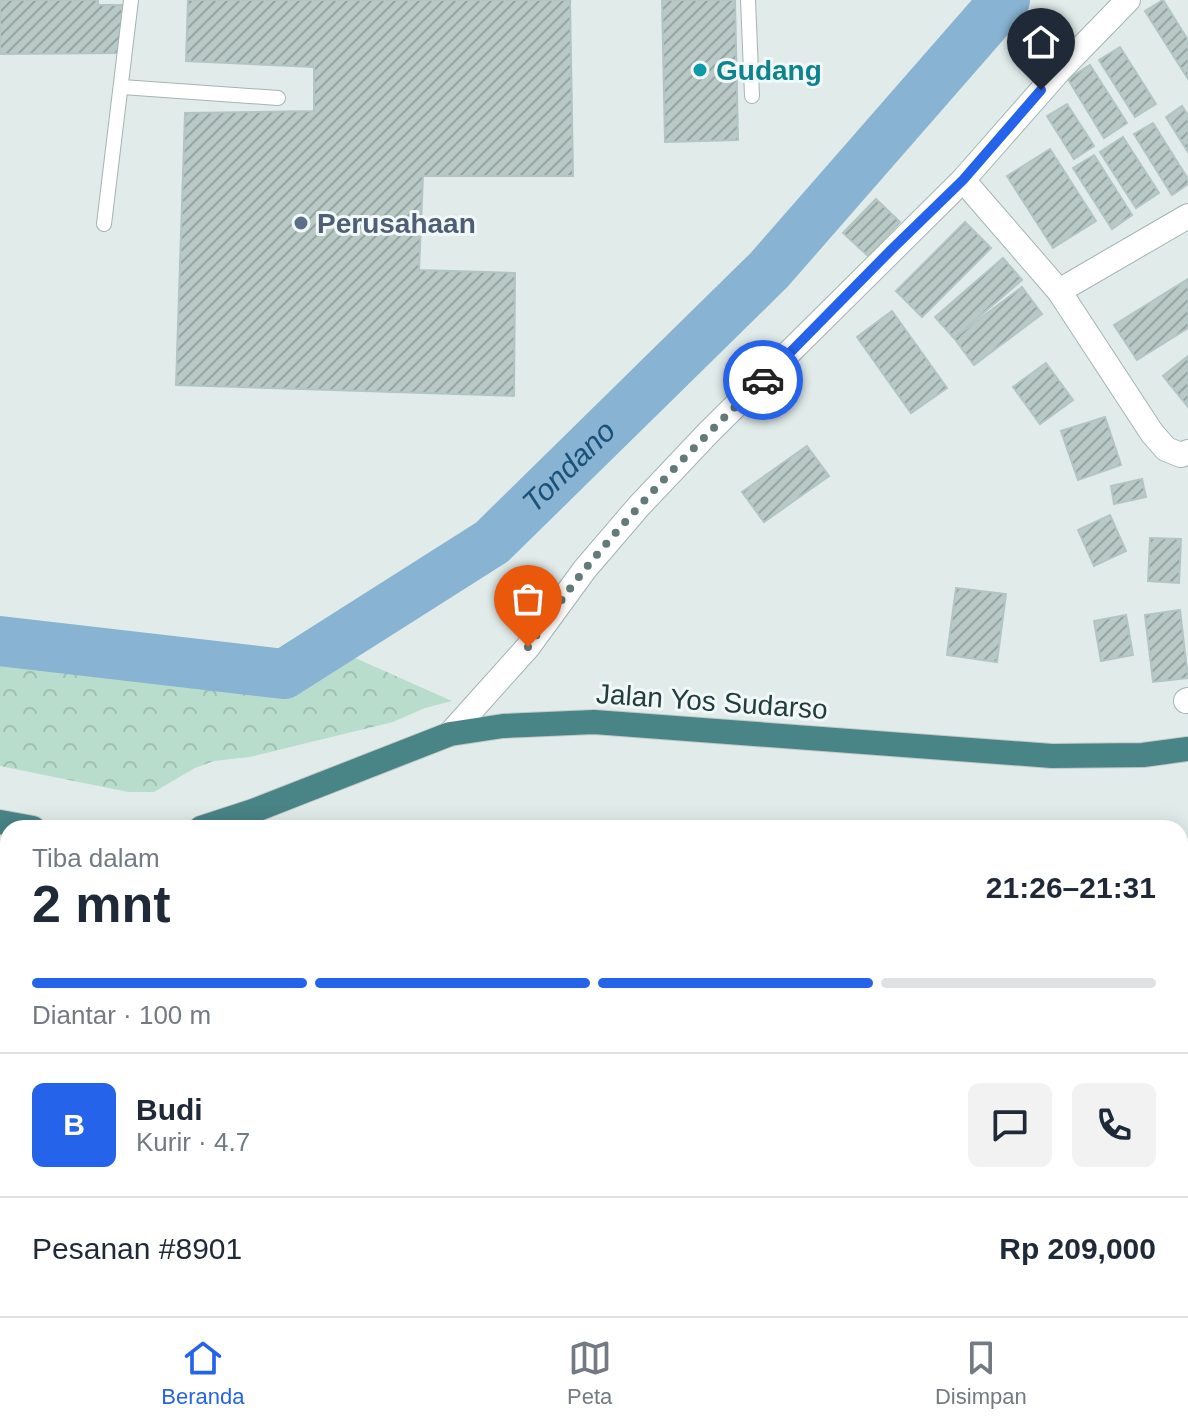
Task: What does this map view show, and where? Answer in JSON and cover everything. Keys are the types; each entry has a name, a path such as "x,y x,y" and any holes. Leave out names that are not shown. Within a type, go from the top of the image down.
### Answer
{"highway":[{"name":"Jalan Yos Sudarso","path":"225,820 450,734 503,726 594,722 1052,756 1143,755 1188,749"}],"street":[{"path":"450,734 528,647 585,569 649,496 708,433 963,180 1048,82 1128,0"},
{"path":"963,180 1059,291 1152,433 1166,449 1181,455 1188,452"},
{"path":"1059,291 1188,216"}],"lane":[{"path":"104,224 131,0"},
{"path":"748,0 752,96"},
{"path":"122,87 278,98"}],"green space":[{"path":"0,629 14,629 61,653 167,673 265,679 307,665 353,657 452,701 425,708 393,722 250,757 214,761 195,768 154,792 128,792 0,766"}],"building":[{"path":"0,0 98,0 98,5 122,5 122,53 0,54"},
{"name":"Perusahaan","path":"188,0 570,0 573,176 423,176 419,270 515,273 514,396 176,385 185,113 314,111 314,67 186,61"},
{"name":"Gudang","path":"662,0 735,0 738,140 665,142"},
{"path":"1163,0 1188,40 1188,79 1145,11"},
{"path":"1120,47 1156,104 1135,117 1099,60"},
{"path":"1090,65 1127,123 1104,138 1068,79"},
{"path":"1067,104 1094,146 1074,159 1047,116"},
{"path":"1182,106 1188,115 1188,152 1166,117"},
{"path":"1153,123 1188,179 1188,184 1172,195 1134,134"},
{"path":"1123,137 1159,193 1136,208 1100,152"},
{"path":"1050,149 1096,221 1053,248 1007,176"},
{"path":"1094,155 1132,215 1112,229 1073,168"},
{"path":"876,199 900,222 868,256 843,233"},
{"path":"965,222 991,248 922,317 896,291"},
{"path":"1003,258 1022,280 954,338 935,317"},
{"path":"1188,279 1188,328 1137,360 1114,325"},
{"path":"1022,287 1042,314 974,365 954,338"},
{"path":"892,311 947,388 911,413 857,337"},
{"path":"1188,356 1188,407 1163,376"},
{"path":"1046,363 1073,400 1040,424 1013,387"},
{"path":"1105,417 1121,465 1078,480 1061,431"},
{"path":"807,446 829,476 764,522 742,492"},
{"path":"1142,479 1146,497 1114,504 1111,486"},
{"path":"1110,515 1126,551 1094,566 1078,530"},
{"path":"1150,538 1181,539 1179,583 1148,581"},
{"path":"956,588 1006,594 997,662 947,655"},
{"path":"1180,610 1188,678 1153,682 1145,615"},
{"path":"1126,615 1133,655 1101,661 1094,621"}],"waterway":[{"name":"Tondano","path":"0,641 284,674 492,542 769,270 1005,0"}],"way so far":[{"path":"528,647 585,569 639,506 763,380"}],"place":[{"name":"Gudang","path":"700,70"},
{"name":"Perusahaan","path":"301,223"}],"route":[{"path":"763,380 963,180 1041,90"}]}
